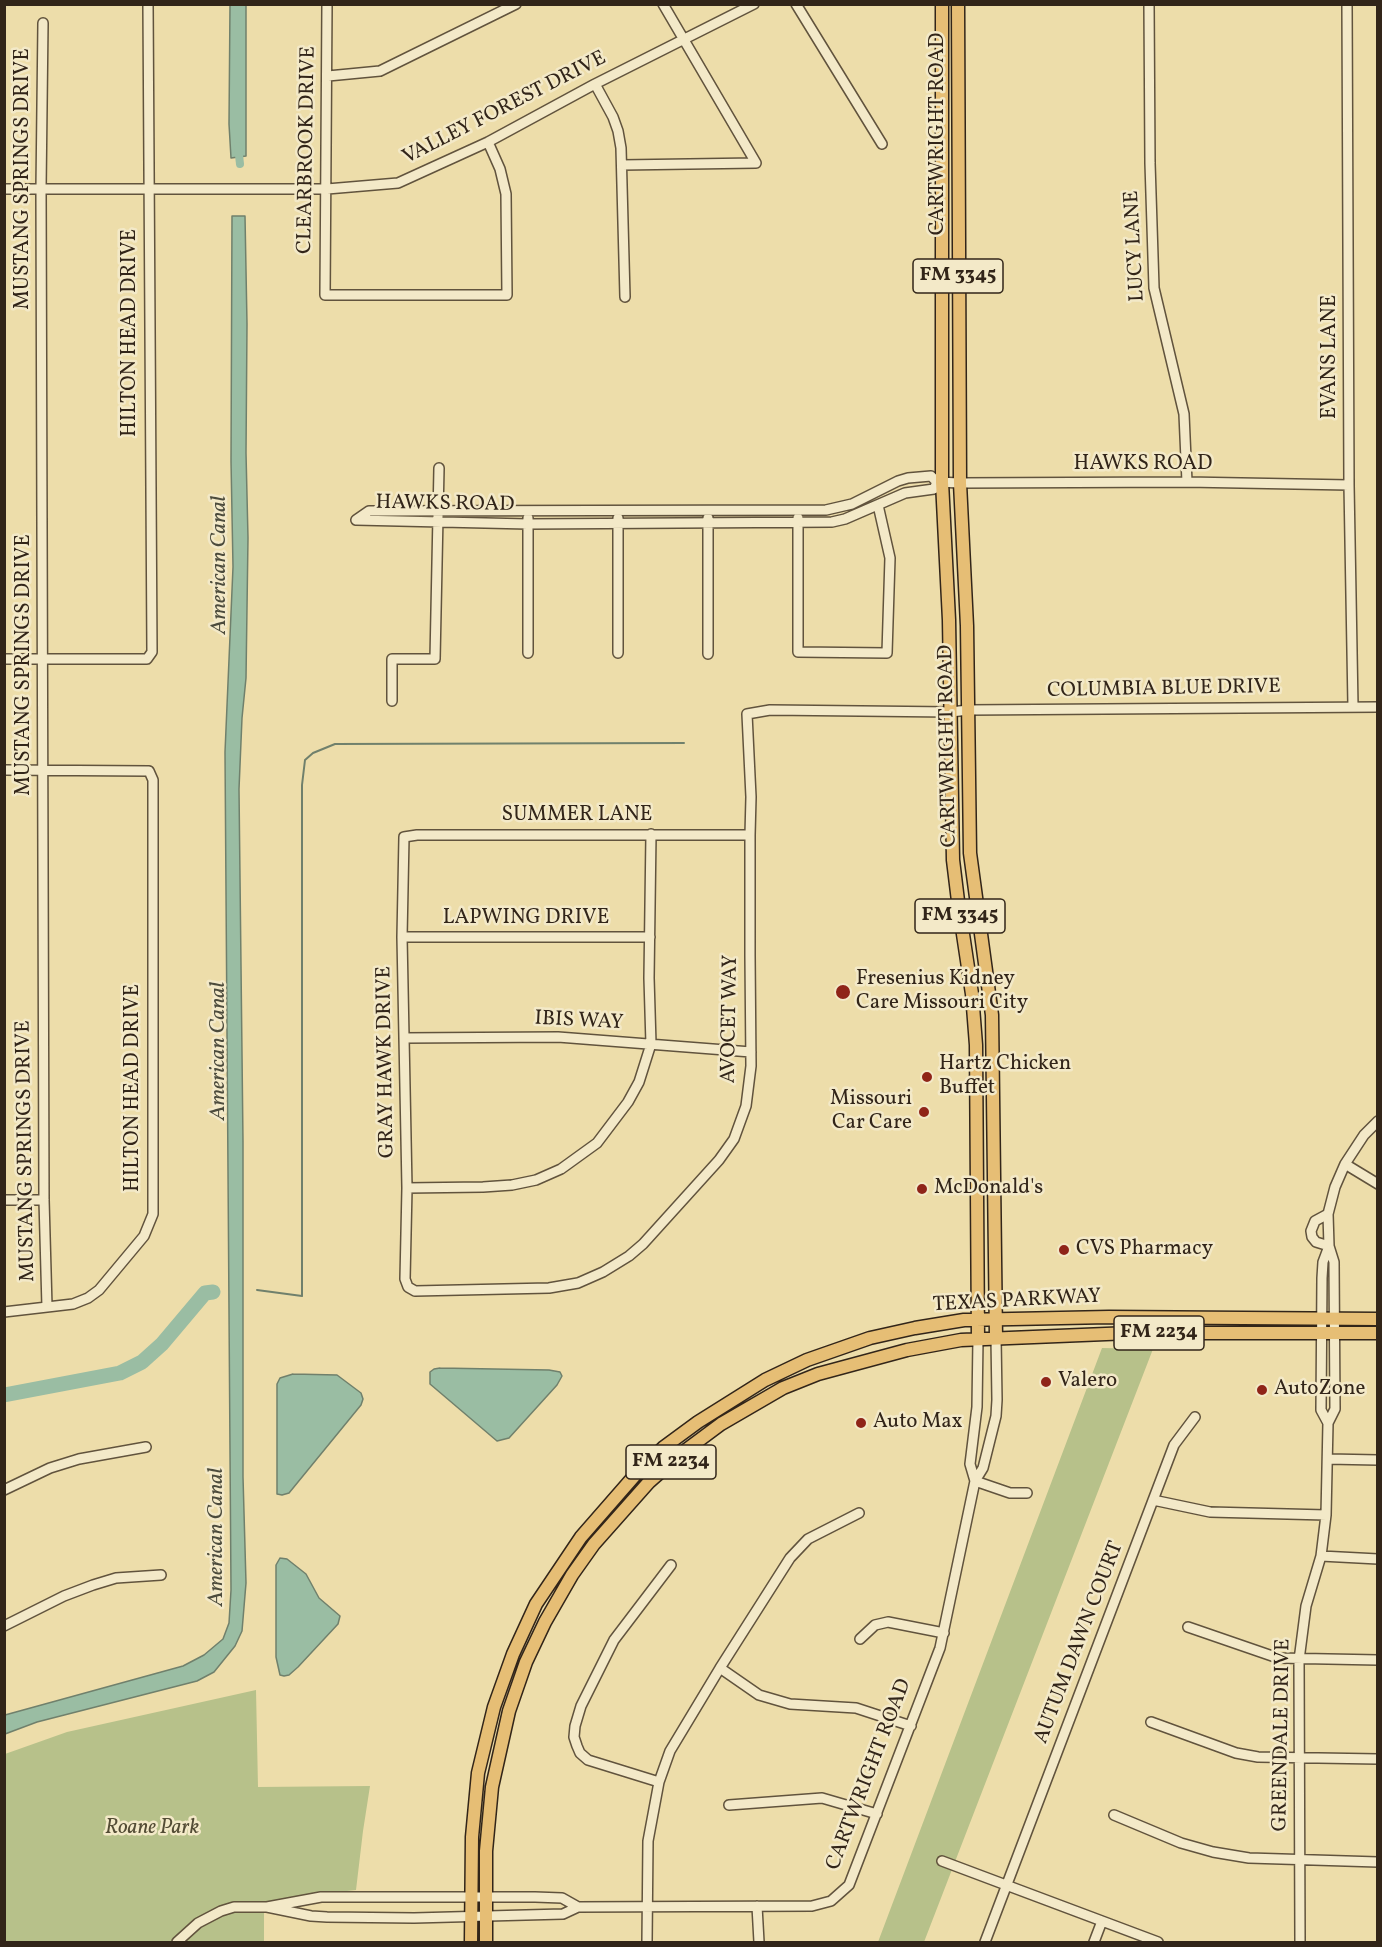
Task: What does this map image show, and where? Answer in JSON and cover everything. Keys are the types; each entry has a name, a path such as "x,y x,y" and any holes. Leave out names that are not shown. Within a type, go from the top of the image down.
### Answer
{"main road":[{"name":"CARTWRIGHT ROAD","path":"942,4 939,482 951,712 952,825 958,901 969,970 976,1045 978,1339"},
{"name":"CARTWRIGHT ROAD","path":"958,4 960,483 967,626 970,853 988,985 993,1044 996,1338"},
{"path":"940,229 958,228"},
{"path":"958,901 975,898"},
{"path":"976,1045 993,1044"},
{"path":"977,1150 994,1149"},
{"name":"TEXAS PARKWAY","path":"471,1942 472,1827 478,1773 504,1675 522,1633 552,1578 574,1546 612,1500 664,1447 728,1401 807,1359 870,1338 915,1328 978,1320 1109,1317 1328,1326 1377,1333"},
{"name":"TEXAS PARKWAY","path":"486,1942 486,1851 492,1787 500,1744 526,1662 545,1622 572,1575 613,1521 649,1482 682,1453 721,1424 783,1388 818,1374 871,1358 935,1344 996,1338 1328,1326 1377,1319"}],"street":[{"name":"HILTON HEAD DRIVE","path":"43,660 147,659 152,652 148,4"},
{"name":"CLEARBROOK DRIVE","path":"327,4 325,295 507,295 506,194 500,169 488,142"},
{"path":"328,76 380,71 516,4"},
{"path":"622,165 756,163 663,4"},
{"name":"VALLEY FOREST DRIVE","path":"4,189 327,189 398,183 488,142 595,84 754,4"},
{"path":"796,4 882,144"},
{"name":"LUCY LANE","path":"1149,4 1150,164 1154,288 1184,414 1187,482"},
{"name":"EVANS LANE","path":"1347,6 1349,485 1353,706"},
{"name":"MUSTANG SPRINGS DRIVE","path":"44,23 41,189 44,1200 47,1307"},
{"path":"595,84 618,131 622,165 625,297"},
{"path":"392,701 392,658 435,658 440,523 439,468"},
{"name":"HAWKS ROAD","path":"939,482 934,489 905,493 845,519 798,524 618,525 356,520 369,511 839,508 908,478 931,476 939,482 960,483 1187,482 1349,485"},
{"path":"798,510 798,652 887,653 890,558 878,505"},
{"path":"528,510 528,653"},
{"path":"618,510 618,653"},
{"path":"708,510 708,654"},
{"path":"4,659 43,660"},
{"name":"COLUMBIA BLUE DRIVE","path":"951,712 968,710 1377,707"},
{"name":"AVOCET WAY","path":"408,1287 415,1291 549,1288 578,1282 603,1272 644,1244 719,1160 734,1138 746,1106 751,1066 747,714 770,710 951,712"},
{"path":"4,770 44,770"},
{"name":"HILTON HEAD DRIVE","path":"4,1312 73,1304 88,1298 99,1290 144,1236 153,1214 153,780 149,771 44,770"},
{"path":"407,1188 483,1188 536,1180 561,1169 597,1143 628,1102 639,1082 651,1044 651,834"},
{"name":"SUMMER LANE","path":"404,837 750,834"},
{"name":"GRAY HAWK DRIVE","path":"404,837 402,937 407,1188 405,1279 408,1287"},
{"name":"LAPWING DRIVE","path":"402,937 650,937"},
{"name":"IBIS WAY","path":"404,1038 558,1037 751,1052"},
{"path":"1329,1246 1316,1242 1312,1238 1311,1231 1315,1221 1328,1214 1335,1186 1345,1164 1377,1121"},
{"path":"1345,1164 1377,1184"},
{"path":"4,1200 44,1200"},
{"name":"GREENDALE DRIVE","path":"1300,1942 1299,1660 1306,1606 1321,1556 1326,1515 1328,1423 1335,1409 1322,1278 1323,1262 1329,1246 1328,1214"},
{"name":"CARTWRIGHT ROAD","path":"267,1907 327,1917 471,1916 562,1914 578,1907 812,1906 831,1900 849,1885 940,1648 975,1481 983,1468 996,1416 998,1400 996,1338"},
{"name":"CARTWRIGHT ROAD","path":"975,1481 970,1464 977,1407 978,1339"},
{"name":"AUTUM DAWN COURT","path":"986,1942 1174,1446 1195,1417"},
{"path":"4,1490 50,1468 79,1459 146,1448"},
{"path":"1328,1459 1377,1460"},
{"path":"975,1481 1010,1493 1019,1495 1027,1493"},
{"path":"1153,1500 1210,1512 1326,1515"},
{"path":"647,1942 648,1841 659,1782 675,1742 790,1558 808,1539 859,1514"},
{"path":"1321,1556 1377,1559"},
{"path":"659,1782 588,1760 580,1753 574,1737 581,1706 615,1640 671,1565"},
{"path":"4,1626 64,1596 93,1585 116,1578 161,1575"},
{"path":"860,1639 875,1625 888,1622 944,1633"},
{"path":"1188,1627 1278,1658 1377,1660"},
{"path":"720,1668 759,1695 790,1704 856,1708 910,1726"},
{"path":"1151,1722 1236,1753 1258,1757 1377,1759"},
{"path":"729,1805 822,1798 877,1814"},
{"path":"1114,1815 1181,1843 1213,1852 1249,1858 1377,1862"},
{"path":"942,1861 1158,1942"},
{"name":"CARTWRIGHT ROAD","path":"267,1907 321,1897 471,1896 562,1898 578,1907"},
{"path":"757,1906 759,1942"},
{"path":"177,1942 198,1923 221,1911 234,1908 267,1907"},
{"path":"1094,1942 1102,1921"}],"green space":[{"path":"1102,1348 1153,1349 924,1942 878,1942"},
{"name":"Roane Park","path":"256,1690 258,1787 370,1786 356,1890 292,1897 264,1912 264,1942 5,1942 5,1754 67,1732"}],"shaded area":[{"path":"230,5 246,5 246,156 231,158 229,124"},
{"name":"American Canal","path":"232,216 245,216 247,324 246,678 239,789 243,1142 243,1477 246,1583 242,1631 235,1646 214,1672 197,1681 37,1722 5,1734 5,1715 183,1666 204,1655 223,1639 229,1623 231,1590 225,752 233,567"},
{"path":"440,1368 549,1370 560,1372 562,1376 557,1385 509,1438 497,1441 430,1384 430,1372"},
{"path":"293,1374 337,1375 361,1393 363,1399 361,1405 289,1493 282,1495 277,1494 277,1384 280,1378"},
{"path":"280,1558 287,1559 306,1574 319,1598 340,1616 338,1624 298,1667 289,1675 284,1676 280,1675 276,1657 276,1565"}],"waterway":[{"name":"American Canal","path":"238,146 240,164"},
{"path":"257,1290 302,1296 302,785 305,760 313,753 335,744 684,743"},
{"path":"4,1395 120,1373 142,1362 162,1344 205,1293 213,1292"}],"place":[{"name":"Fresenius Kidney Care Missouri City","path":"843,992"},
{"name":"Hartz Chicken Buffet","path":"927,1077"},
{"name":"Missouri Car Care","path":"924,1112"},
{"name":"McDonald's","path":"922,1189"},
{"name":"CVS Pharmacy","path":"1064,1250"},
{"name":"Valero","path":"1046,1382"},
{"name":"AutoZone","path":"1262,1390"},
{"name":"Auto Max","path":"861,1423"}]}
